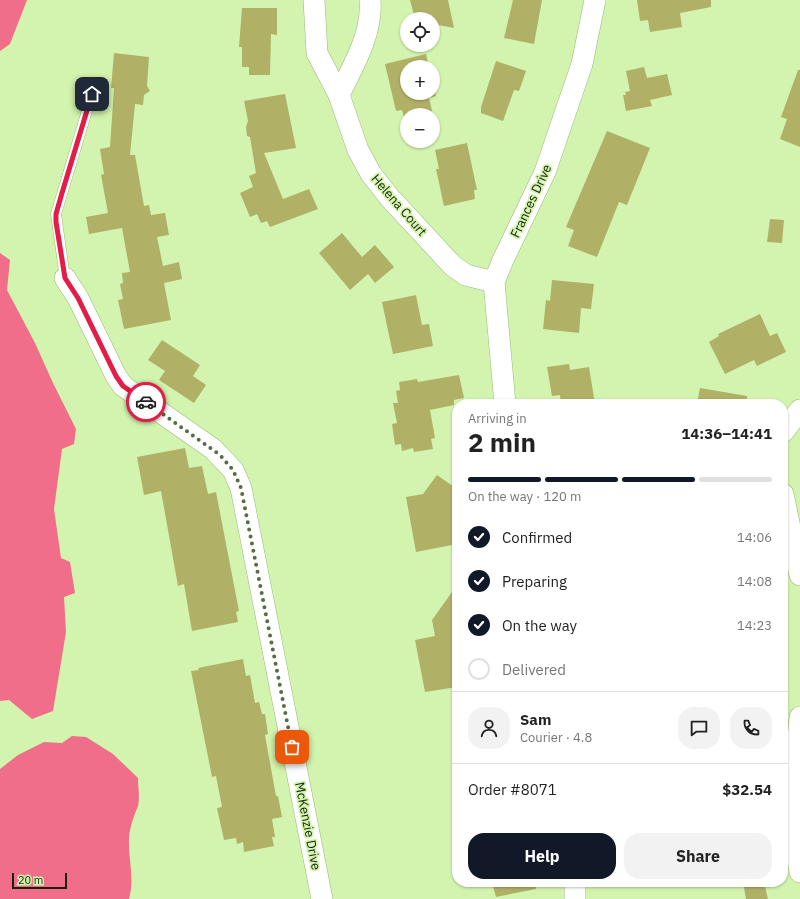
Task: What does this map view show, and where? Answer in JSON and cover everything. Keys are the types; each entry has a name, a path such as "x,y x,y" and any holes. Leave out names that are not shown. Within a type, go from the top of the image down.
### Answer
{"street":[{"name":"Helena Court","path":"314,0 317,53 339,95 358,150 371,174 390,198 453,266 466,275 494,282"},
{"path":"339,95 363,44 371,11 370,0"},
{"name":"Frances Drive","path":"505,399 494,282 545,172 582,64 596,0"},
{"name":"McKenzie Drive","path":"65,278 78,298 116,376 123,386 213,449 233,470 241,488 322,899"},
{"path":"788,426 800,410"},
{"path":"788,518 800,575"},
{"path":"800,717 794,826 795,844 800,872"},
{"path":"575,887 575,899"}],"lane":[{"path":"65,278 56,214 92,94"}],"shaded area":[{"path":"0,0 27,0 10,44 0,51"},
{"path":"0,253 10,260 7,290 35,343 76,429 74,444 62,449 54,509 61,558 70,562 75,593 64,597 66,632 53,711 32,719 9,700 0,701"},
{"path":"72,736 86,737 113,754 138,778 139,803 131,825 129,838 131,891 129,899 0,899 0,769 18,755 44,742 62,743"}],"building":[{"path":"410,0 448,0 454,28 440,25 440,12 413,12"},
{"path":"513,0 542,0 534,44 504,38"},
{"path":"637,0 711,0 711,7 680,13 682,27 650,32 648,20 640,21"},
{"path":"242,8 277,8 277,35 271,34 270,75 249,75 249,67 242,67 242,47 239,47"},
{"path":"114,53 149,57 147,86 150,91 144,95 143,105 135,104 130,155 135,155 144,206 149,205 151,215 165,213 169,235 157,237 163,266 179,262 182,279 164,283 171,320 124,329 118,300 123,299 120,284 123,283 122,273 130,272 122,228 89,234 86,217 108,213 101,175 104,174 100,149 110,147 114,88 111,88"},
{"path":"426,54 427,60 401,60"},
{"path":"400,60 400,100 429,100 431,108 400,108 400,110 396,111 385,64"},
{"path":"496,61 526,71 519,91 514,90 503,121 481,113 481,107"},
{"path":"644,67 647,78 667,74 672,95 650,100 652,106 626,111 623,95 626,95 625,92 630,91 626,71"},
{"path":"798,70 800,70 800,147 780,139 787,119 781,117"},
{"path":"285,94 296,148 264,153 283,199 309,189 318,209 270,227 267,221 261,223 257,214 250,217 240,193 253,187 249,176 256,173 250,137 247,136 246,127 248,121 244,101"},
{"path":"607,131 650,148 627,205 619,202 597,257 568,246 574,230 566,227"},
{"path":"467,143 477,190 474,190 475,199 444,206 436,169 439,169 435,150"},
{"path":"770,219 784,220 782,243 767,242"},
{"path":"342,233 362,257 375,245 394,267 375,283 368,274 350,290 319,253"},
{"path":"552,280 594,284 591,309 581,308 579,333 543,329 546,300 550,301"},
{"path":"416,295 422,325 429,324 433,346 393,354 382,302"},
{"path":"760,314 770,336 777,333 786,352 757,366 754,360 725,374 709,342 719,336 718,334"},
{"path":"162,340 200,365 193,376 206,385 194,403 159,380 165,371 148,360"},
{"path":"569,364 570,370 589,367 594,399 560,399 560,395 552,396 547,367"},
{"path":"459,375 464,398 452,399 452,405 430,410 435,438 431,439 433,449 414,452 413,448 402,451 401,444 395,445 392,424 397,423 393,403 398,403 396,391 400,390 399,382 417,379 418,382"},
{"path":"700,388 747,396 747,399 698,399"},
{"path":"185,448 189,468 202,466 208,494 216,492 239,611 236,612 238,622 192,631 184,584 178,586 161,491 144,495 137,457"},
{"path":"437,475 452,486 452,545 416,552 406,497 423,494"},
{"path":"452,592 452,688 425,692 415,640 435,636 432,620"},
{"path":"243,659 246,676 250,675 255,703 259,702 262,714 265,714 268,734 265,735 276,796 278,796 282,817 272,819 275,837 272,837 274,846 244,852 243,842 237,844 236,838 224,840 217,808 222,807 216,776 212,777 191,671 199,670 198,668"},
{"path":"493,887 536,887 536,889 496,897"},
{"path":"744,887 765,887 768,899 746,899"}],"way so far":[{"path":"146,402 220,455 233,470 241,488 292,747"}],"route":[{"path":"92,94 56,214 65,278 78,298 116,376 123,386 146,402"}]}
